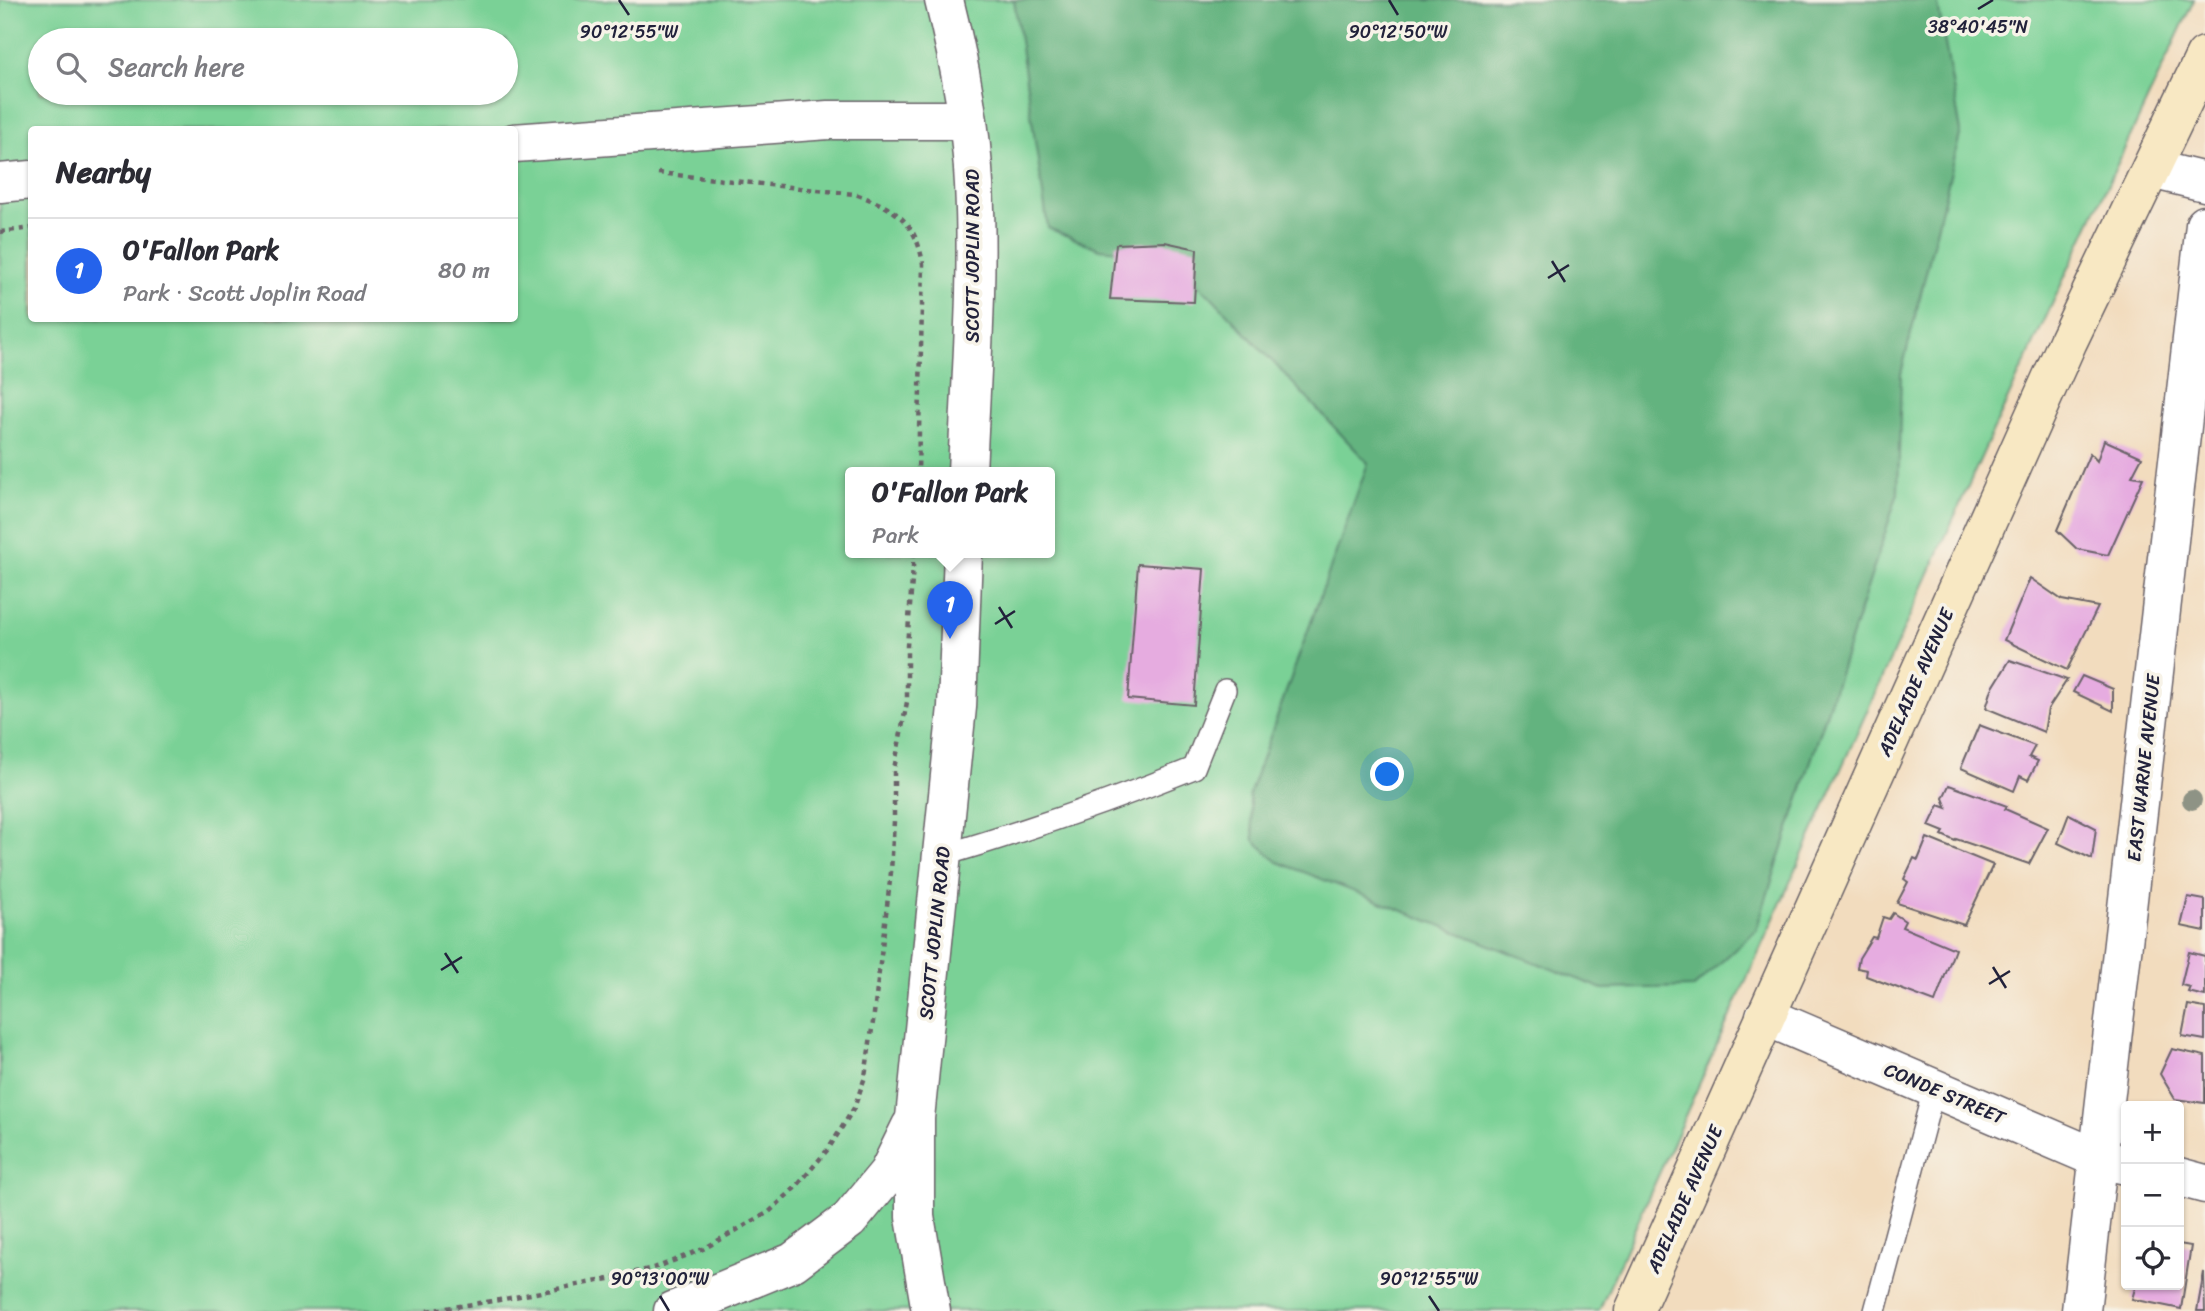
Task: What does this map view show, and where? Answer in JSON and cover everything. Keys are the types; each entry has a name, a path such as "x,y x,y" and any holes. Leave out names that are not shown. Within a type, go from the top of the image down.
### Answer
{"main road":[{"name":"ADELAIDE AVENUE","path":"1634,1311 2068,341 2205,56"}],"street":[{"name":"SCOTT JOPLIN ROAD","path":"944,0 959,60 974,183 967,467"},
{"path":"518,143 828,120 967,120"},
{"path":"2151,169 2205,182"},
{"path":"0,183 28,180"},
{"name":"EAST WARNE AVENUE","path":"2081,1311 2113,1162 2205,225"},
{"name":"SCOTT JOPLIN ROAD","path":"931,1311 915,1217 915,1118 957,707 963,558"},
{"name":"CONDE STREET","path":"1765,1016 2113,1162"},
{"path":"673,1311 793,1262 849,1220 888,1173 915,1118"},
{"path":"2184,1179 2205,1184"}],"lane":[{"path":"941,856 1108,803 1194,768 1225,690"},
{"path":"1875,1311 1934,1089"}],"path":[{"path":"648,172 855,194 884,204 913,230 920,245 923,264 918,467"},
{"path":"0,232 28,228"},
{"path":"427,1311 609,1279 660,1266 703,1249 769,1213 797,1186 829,1148 858,1098 865,1077 873,1022 891,872 894,769 907,702 907,646 914,558"}],"green space":[{"path":"0,0 2194,0 1992,433 1599,1311 0,1311"},
{"path":"1014,0 1937,0 1961,131 1901,374 1898,493 1756,930 1694,987 1603,989 1278,862 1254,840 1249,795 1368,463 1209,294 1159,255 1100,249 1048,228"}],"building":[{"path":"1165,242 1197,249 1194,302 1110,299 1116,244"},
{"path":"2104,440 2142,457 2132,476 2143,478 2108,555 2077,549 2057,530 2090,453 2097,461"},
{"path":"1138,564 1204,569 1194,705 1128,699"},
{"path":"2030,578 2062,600 2098,607 2067,670 2004,640"},
{"path":"2010,660 2067,680 2048,709 2044,732 1986,708 1992,689"},
{"path":"2082,676 2113,689 2113,711 2073,692"},
{"path":"1979,725 2035,746 2029,757 2038,761 2028,780 2020,776 2014,791 1961,768"},
{"path":"1949,785 2007,806 2005,809 2048,828 2029,864 1956,839 1955,841 1942,835 1944,832 1929,826 1939,805 1947,808 1943,798"},
{"path":"2069,814 2096,828 2092,859 2058,843"},
{"path":"1927,838 1993,865 1964,925 1897,903 1908,882 1904,879 1914,858 1918,860"},
{"path":"2188,897 2205,900 2205,931 2181,926"},
{"path":"1893,913 1905,921 1902,927 1955,949 1935,1002 1866,976 1867,970 1857,968 1859,958 1872,937 1876,938 1883,917 1889,919"},
{"path":"2189,952 2205,956 2205,996 2188,992 2190,987 2181,985"},
{"path":"2188,1005 2205,1008 2205,1040 2182,1036"},
{"path":"2172,1049 2205,1056 2205,1103 2175,1099 2160,1074"},
{"path":"2184,1245 2191,1246 2181,1309 2132,1299 2135,1290 2184,1290"},
{"path":"2204,1272 2205,1311 2197,1311"}],"place":[{"name":"O'Fallon Park","path":"950,639"}]}
